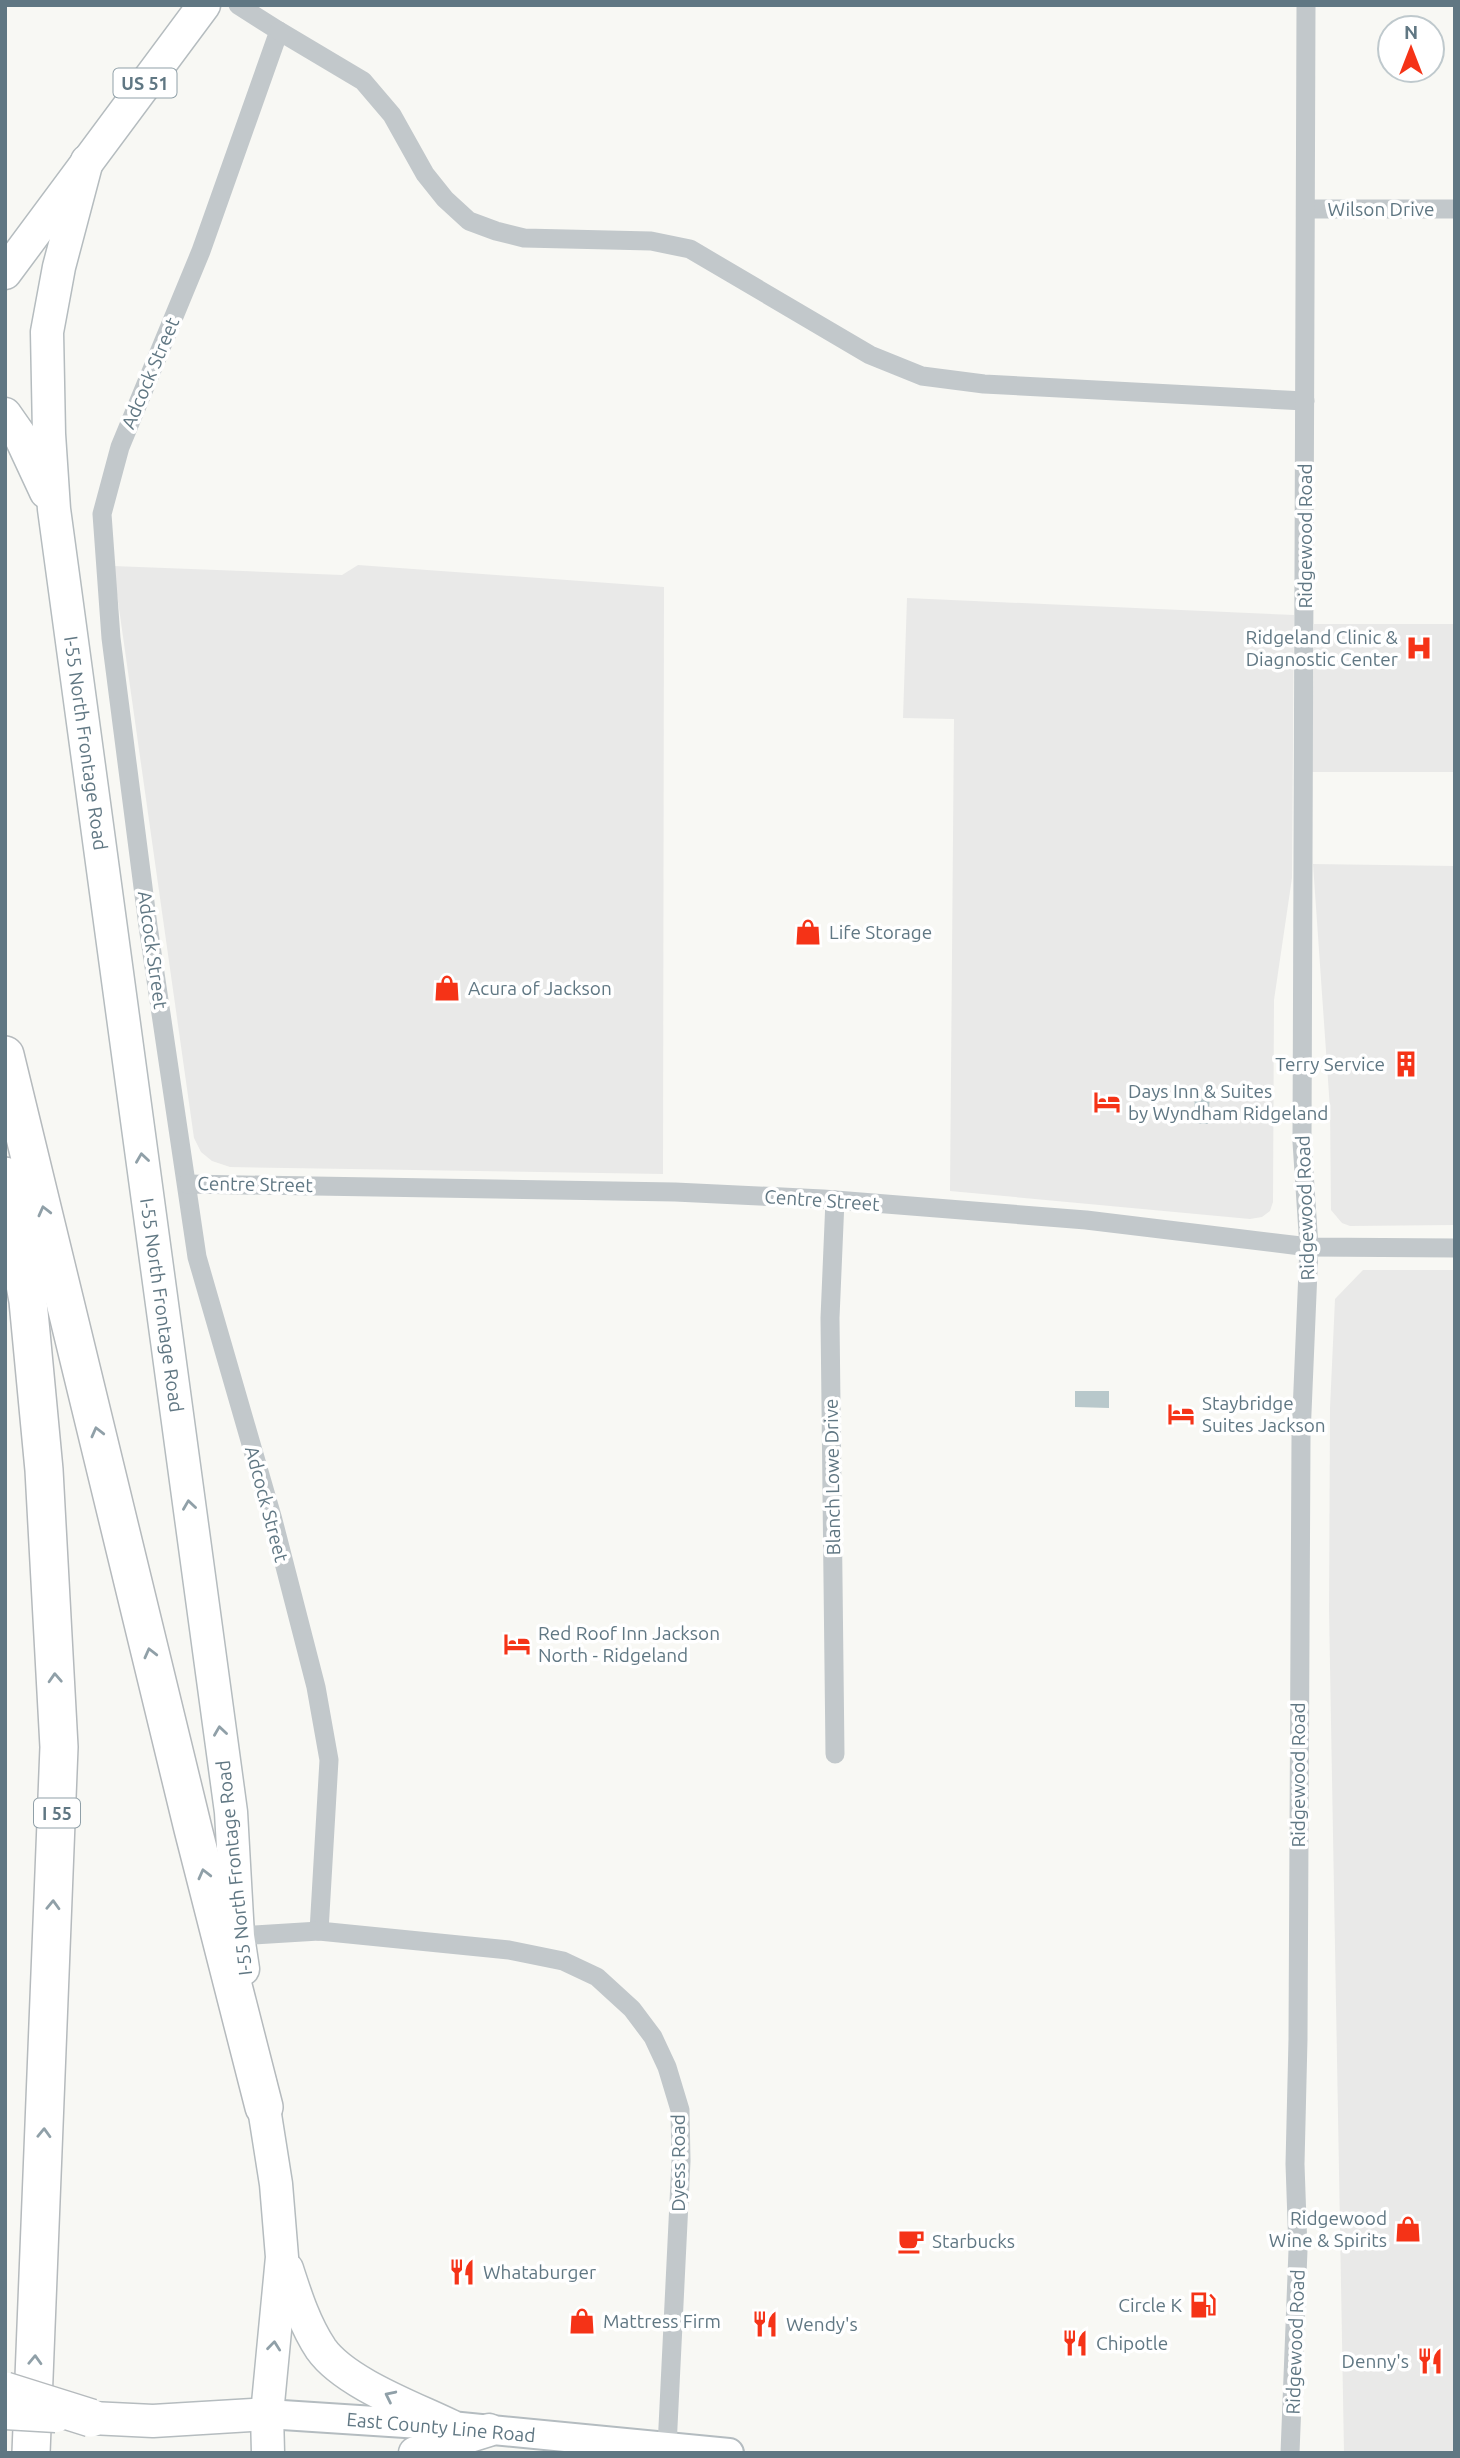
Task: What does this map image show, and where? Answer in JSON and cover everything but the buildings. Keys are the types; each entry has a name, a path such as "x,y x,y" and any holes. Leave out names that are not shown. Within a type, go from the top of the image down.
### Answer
{"highway":[{"path":"5,1055 193,1829 264,2107"},
{"name":"I 55","path":"5,1176 28,1301 44,1470 59,1747 31,2453"},
{"path":"5,2391 91,2418"}],"main road":[{"name":"US 51","path":"5,273 204,5"},
{"name":"I-55 North Frontage Road","path":"87,161 59,267 47,332 54,509 229,1799 238,1936 276,2184 282,2257 267,2414 268,2453"},
{"path":"5,414 19,434 54,509"},
{"path":"282,2257 301,2312 322,2350 346,2374 451,2426"},
{"name":"East County Line Road","path":"5,2413 153,2421 267,2414 451,2426 729,2453"},
{"path":"415,2453 489,2430"}],"street":[{"path":"238,5 363,81 392,114 425,174 445,199 469,221 487,228 524,238 651,241 690,249 870,355 922,376 984,384 1305,401"},
{"name":"Ridgewood Road","path":"1290,2453 1298,2250 1295,2164 1301,1436 1309,1247 1302,1142 1306,5"},
{"name":"Adcock Street","path":"279,31 201,251 120,447 102,514 113,650 148,926 197,1257 273,1520 316,1687 329,1760 318,1931"},
{"name":"Wilson Drive","path":"1307,209 1455,209"},
{"name":"Centre Street","path":"187,1184 675,1192 835,1200 1086,1220 1309,1247 1455,1248"},
{"name":"Blanch Lowe Drive","path":"835,1200 830,1318 835,1754"},
{"name":"Dyess Road","path":"238,1936 318,1931 509,1950 563,1961 597,1977 632,2009 653,2037 670,2072 680,2110 681,2161 667,2447"}],"shaded area":[{"path":"358,565 664,587 663,1174 230,1167 212,1161 201,1152 194,1138 113,566 342,575"},
{"path":"907,598 1294,615 1292,878 1274,1000 1273,1202 1270,1211 1262,1217 1250,1219 950,1191 954,719 903,718"},
{"path":"1314,624 1455,624 1455,772 1312,772"},
{"path":"1313,864 1455,866 1455,1225 1350,1226 1342,1223 1331,1210 1330,1109"},
{"path":"1195,1092 1208,1092 1210,1095 1208,1124 1194,1123"},
{"path":"1363,1270 1455,1270 1455,2453 1344,2453 1329,1610 1330,1408 1335,1299"},
{"path":"1075,1391 1109,1391 1109,1408 1075,1407"}],"place":[{"name":"Ridgeland Clinic & Diagnostic Center","path":"1419,648"},
{"name":"Life Storage","path":"808,932"},
{"name":"Acura of Jackson","path":"447,988"},
{"name":"Terry Service","path":"1406,1064"},
{"name":"Days Inn & Suites by Wyndham Ridgeland","path":"1107,1102"},
{"name":"Staybridge Suites Jackson","path":"1181,1414"},
{"name":"Red Roof Inn Jackson North - Ridgeland","path":"517,1644"},
{"name":"Ridgewood Wine & Spirits","path":"1408,2229"},
{"name":"Starbucks","path":"911,2241"},
{"name":"Whataburger","path":"462,2272"},
{"name":"Circle K","path":"1203,2305"},
{"name":"Mattress Firm","path":"582,2321"},
{"name":"Wendy's","path":"765,2324"},
{"name":"Chipotle","path":"1075,2343"},
{"name":"Denny's","path":"1430,2361"}]}
